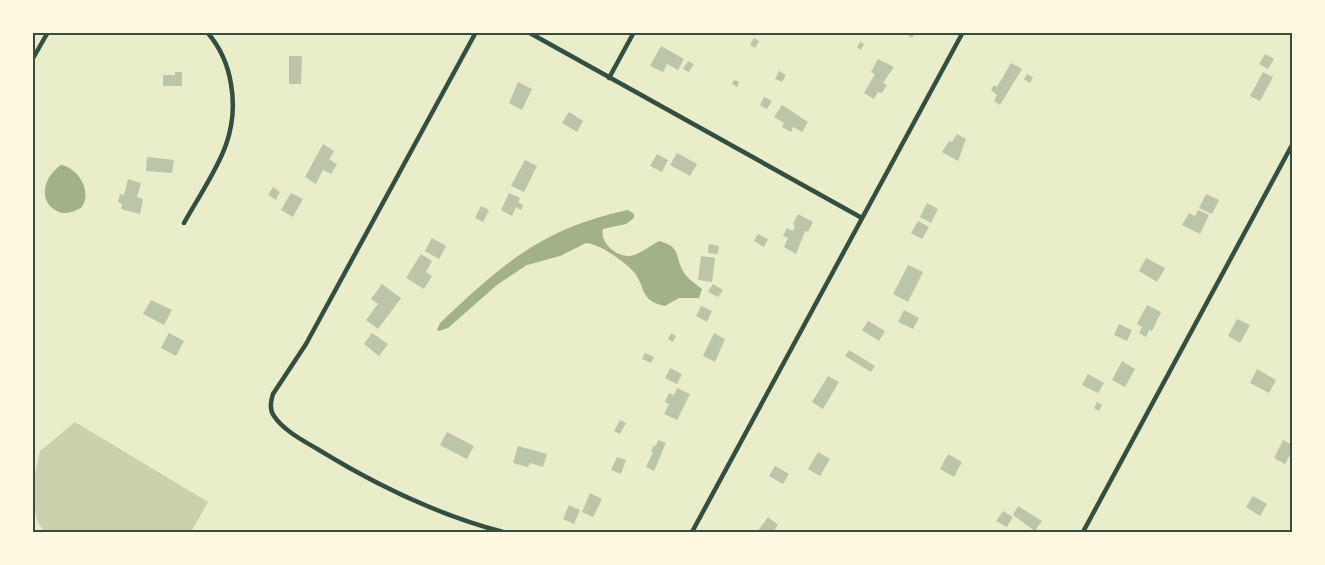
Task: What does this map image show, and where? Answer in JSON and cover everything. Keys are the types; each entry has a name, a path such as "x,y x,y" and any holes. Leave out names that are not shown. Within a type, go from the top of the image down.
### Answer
{"street":[{"path":"32,60 48,32"},
{"path":"184,223 226,148 233,125 234,100 228,68 208,32"},
{"path":"476,32 306,344 273,394 271,410 274,416 296,436 359,474 435,509 503,532"},
{"path":"528,32 862,218"},
{"path":"609,78 634,32"},
{"path":"692,532 963,32"},
{"path":"1083,532 1292,145"}],"shaded area":[{"path":"61,165 68,167 78,176 85,189 84,202 81,208 67,213 59,212 52,208 45,196 45,189 50,176"},
{"path":"628,210 634,214 634,218 626,224 603,229 604,240 607,245 617,253 628,256 637,254 659,241 666,243 674,249 684,273 702,289 699,298 679,298 665,306 656,303 647,297 633,271 618,258 605,250 586,243 560,256 527,265 498,284 448,328 437,330 440,323 484,283 525,252 570,227"},
{"path":"75,422 208,502 191,532 44,532 37,520 33,500 33,483 40,451"}],"building":[{"path":"903,32 916,32 912,38"},
{"path":"754,38 759,41 755,48 750,45"},
{"path":"860,42 864,44 861,50 857,47"},
{"path":"661,46 684,59 678,70 667,64 663,72 650,66"},
{"path":"1265,54 1274,59 1268,69 1259,64"},
{"path":"289,56 302,56 301,84 289,84"},
{"path":"878,59 894,67 883,83 887,85 882,93 878,92 874,99 864,93 875,74 871,72"},
{"path":"688,61 694,64 689,72 683,69"},
{"path":"1011,63 1022,69 1000,105 994,101 997,95 991,90 994,85 997,87"},
{"path":"779,71 786,75 782,82 775,79"},
{"path":"175,72 182,72 182,86 163,86 163,75 175,75"},
{"path":"1263,72 1273,77 1260,101 1250,96"},
{"path":"1027,74 1033,77 1030,83 1024,79"},
{"path":"734,80 739,82 737,87 732,84"},
{"path":"518,82 532,89 522,110 509,103"},
{"path":"764,97 772,101 767,109 760,105"},
{"path":"782,105 808,122 802,132 793,127 791,132 782,127 784,123 774,117"},
{"path":"569,112 583,121 577,132 562,123"},
{"path":"957,134 966,139 958,161 942,152 949,141 952,142"},
{"path":"323,144 334,151 329,159 337,164 331,174 323,170 316,184 305,177"},
{"path":"677,153 697,164 690,176 670,165"},
{"path":"657,154 668,160 662,172 650,166"},
{"path":"147,157 174,160 172,173 146,171"},
{"path":"525,160 537,166 524,192 511,186"},
{"path":"128,179 141,183 137,197 143,199 140,214 121,209 122,204 118,202 120,194 124,195"},
{"path":"273,187 280,192 276,200 268,195"},
{"path":"291,193 303,199 293,217 281,210"},
{"path":"509,193 520,198 518,202 523,205 521,210 516,207 512,216 501,210"},
{"path":"1206,194 1219,200 1212,214 1199,208"},
{"path":"927,203 938,209 931,223 920,217"},
{"path":"481,206 489,210 483,222 475,218"},
{"path":"1198,210 1209,215 1200,234 1182,225 1189,213 1195,216"},
{"path":"798,214 813,222 808,232 805,231 796,254 784,247 788,238 783,236 787,228 793,231 795,226 793,224"},
{"path":"918,221 929,227 922,239 911,233"},
{"path":"758,234 768,239 764,247 754,241"},
{"path":"432,238 446,246 439,259 425,251"},
{"path":"709,244 719,246 718,254 708,253"},
{"path":"421,254 432,261 426,272 432,276 424,289 406,278"},
{"path":"701,256 715,258 712,282 698,280"},
{"path":"1146,258 1165,268 1157,282 1139,271"},
{"path":"908,265 923,272 908,302 893,294"},
{"path":"382,284 401,298 378,329 366,320 378,304 371,299"},
{"path":"713,284 723,290 718,297 708,292"},
{"path":"151,300 172,310 164,325 143,314"},
{"path":"1147,305 1161,312 1152,331 1149,330 1146,337 1139,333 1142,327 1137,324"},
{"path":"701,306 712,311 707,322 696,316"},
{"path":"904,310 919,318 913,329 898,322"},
{"path":"1237,319 1250,325 1240,343 1228,336"},
{"path":"868,321 885,331 879,341 862,330"},
{"path":"1119,324 1132,330 1127,341 1114,335"},
{"path":"169,333 184,341 176,356 161,348"},
{"path":"372,333 388,344 379,356 364,344"},
{"path":"671,333 676,336 673,342 668,339"},
{"path":"714,333 725,339 715,362 703,356"},
{"path":"849,350 875,366 871,372 845,356"},
{"path":"645,353 654,357 651,363 642,359"},
{"path":"1122,361 1135,369 1125,387 1112,380"},
{"path":"670,368 682,374 677,384 665,378"},
{"path":"1257,369 1276,380 1269,393 1250,383"},
{"path":"1088,374 1104,383 1098,393 1082,385"},
{"path":"828,376 839,382 823,409 812,402"},
{"path":"677,388 690,394 677,420 664,414 669,404 665,402 669,393 674,395"},
{"path":"1097,402 1102,405 1099,411 1094,408"},
{"path":"620,420 626,423 620,434 614,431"},
{"path":"447,432 474,446 467,459 440,445"},
{"path":"658,440 666,443 654,471 646,467 653,452 651,451 654,445 656,446"},
{"path":"1283,440 1292,445 1292,451 1285,464 1274,458"},
{"path":"518,446 547,454 543,467 530,463 528,467 513,463"},
{"path":"818,452 830,459 820,476 808,469"},
{"path":"948,454 962,462 954,477 940,469"},
{"path":"617,457 626,460 621,474 611,470"},
{"path":"775,466 789,474 783,484 769,476"},
{"path":"590,493 602,499 593,517 582,512"},
{"path":"1253,496 1267,504 1260,516 1246,507"},
{"path":"569,505 580,510 574,524 563,519"},
{"path":"1018,506 1042,521 1035,531 1013,515"},
{"path":"1003,511 1013,517 1007,527 996,521"},
{"path":"768,517 778,525 773,532 758,531"}]}
